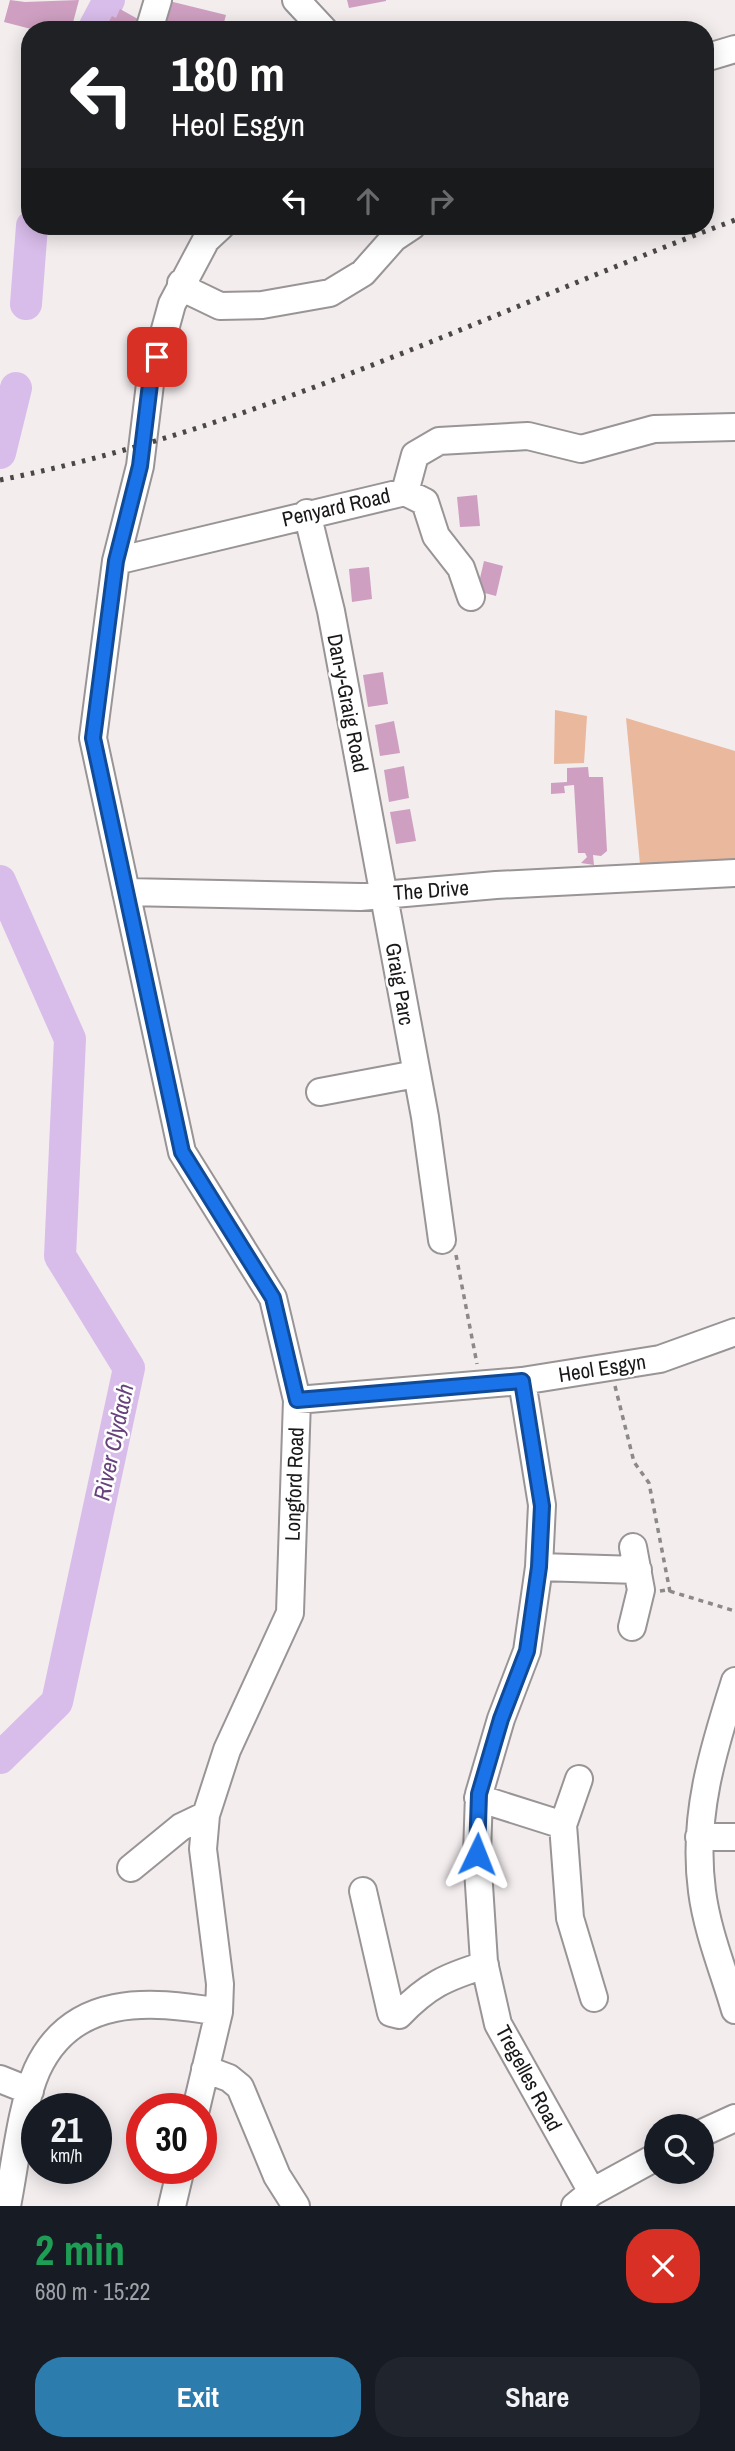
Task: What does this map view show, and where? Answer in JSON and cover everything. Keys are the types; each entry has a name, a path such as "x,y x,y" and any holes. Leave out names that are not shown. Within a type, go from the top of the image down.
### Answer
{"street":[{"path":"152,21 158,0"},
{"path":"296,0 316,21"},
{"name":"Longford Road","path":"199,2093 219,2012 220,1984 203,1849 206,1815 227,1750 290,1613 297,1400 273,1298 182,1152 93,738 116,561 140,466 150,384 172,304 181,283 211,235"},
{"path":"181,283 193,293 220,306 262,305 330,293 363,273 398,235"},
{"name":"Penyard Road","path":"116,561 307,513 405,492 415,455 439,440 528,436 581,449 654,429 735,427"},
{"path":"405,492 425,502 436,536 461,568 471,597"},
{"name":"Dan-y-Graig Road","path":"307,513 331,611 383,893"},
{"name":"The Drive","path":"126,892 359,897 545,876 735,873"},
{"name":"Graig Parc","path":"383,893 416,1074 442,1240"},
{"path":"320,1091 416,1074"},
{"name":"Heol Esgyn","path":"297,1400 522,1381 660,1359 735,1332"},
{"name":"Tregelles Road","path":"522,1381 542,1506 539,1567 527,1651 501,1719 478,1798 477,1854 485,1965 498,2024 583,2199"},
{"path":"539,1567 637,1571 632,1627"},
{"path":"735,1681 700,1809 699,1837 702,1892 735,2010"},
{"path":"579,1779 563,1825 570,1918 594,1998"},
{"path":"478,1798 563,1825"},
{"path":"131,1868 181,1827 206,1815"},
{"path":"699,1837 735,1837"},
{"path":"363,1891 391,2013 399,2015 415,1998 443,1978 485,1965"},
{"path":"7,2206 30,2091 38,2069 58,2039 92,2013 130,2004 168,2003 219,2012"},
{"path":"205,2069 229,2078 240,2087 277,2176 296,2206"},
{"path":"0,2079 30,2091"},
{"path":"714,2128 735,2118"},
{"path":"583,2199 644,2164"},
{"path":"172,2206 177,2184"}],"path":[{"path":"442,1240 453,1239 480,1384"},
{"path":"611,1367 634,1462 649,1483 670,1591"},
{"path":"637,1571 670,1591 735,1611"}],"shaded area":[{"path":"555,710 587,716 584,763 554,764"},
{"path":"626,718 735,751 735,861 640,864"}],"building":[{"path":"10,0 79,0 73,21 21,21 21,26 4,22"},
{"path":"165,0 226,15 224,21 159,21"},
{"path":"347,0 386,0 386,1 349,8"},
{"path":"120,9 141,21 109,21 112,16 116,18"},
{"path":"477,495 480,526 460,527 457,497"},
{"path":"484,561 503,566 496,596 477,591"},
{"path":"369,567 372,599 352,602 349,569"},
{"path":"383,672 388,704 368,707 363,675"},
{"path":"394,721 400,753 380,756 375,725"},
{"path":"404,766 409,798 389,802 384,770"},
{"path":"588,767 589,777 603,777 607,851 601,856 593,855 594,865 581,863 587,857 585,853 578,853 574,785 564,786 565,793 551,794 551,783 567,782 567,768"},
{"path":"410,809 416,841 396,844 390,812"}],"waterway":[{"name":"River Clydach","path":"98,21 109,0"},
{"name":"River Clydach","path":"26,304 31,235"},
{"name":"River Clydach","path":"0,453 16,388"},
{"name":"River Clydach","path":"0,881 70,1039 60,1256 129,1368 57,1702 0,1758"}],"railway":[{"path":"714,228 735,220"},
{"path":"0,480 95,458 189,431 281,399 696,235"}],"route":[{"path":"157,357 150,384 140,466 116,561 93,738 182,1152 273,1298 297,1400 522,1381 542,1506 539,1567 527,1651 501,1719 479,1794 477,1854"}]}
